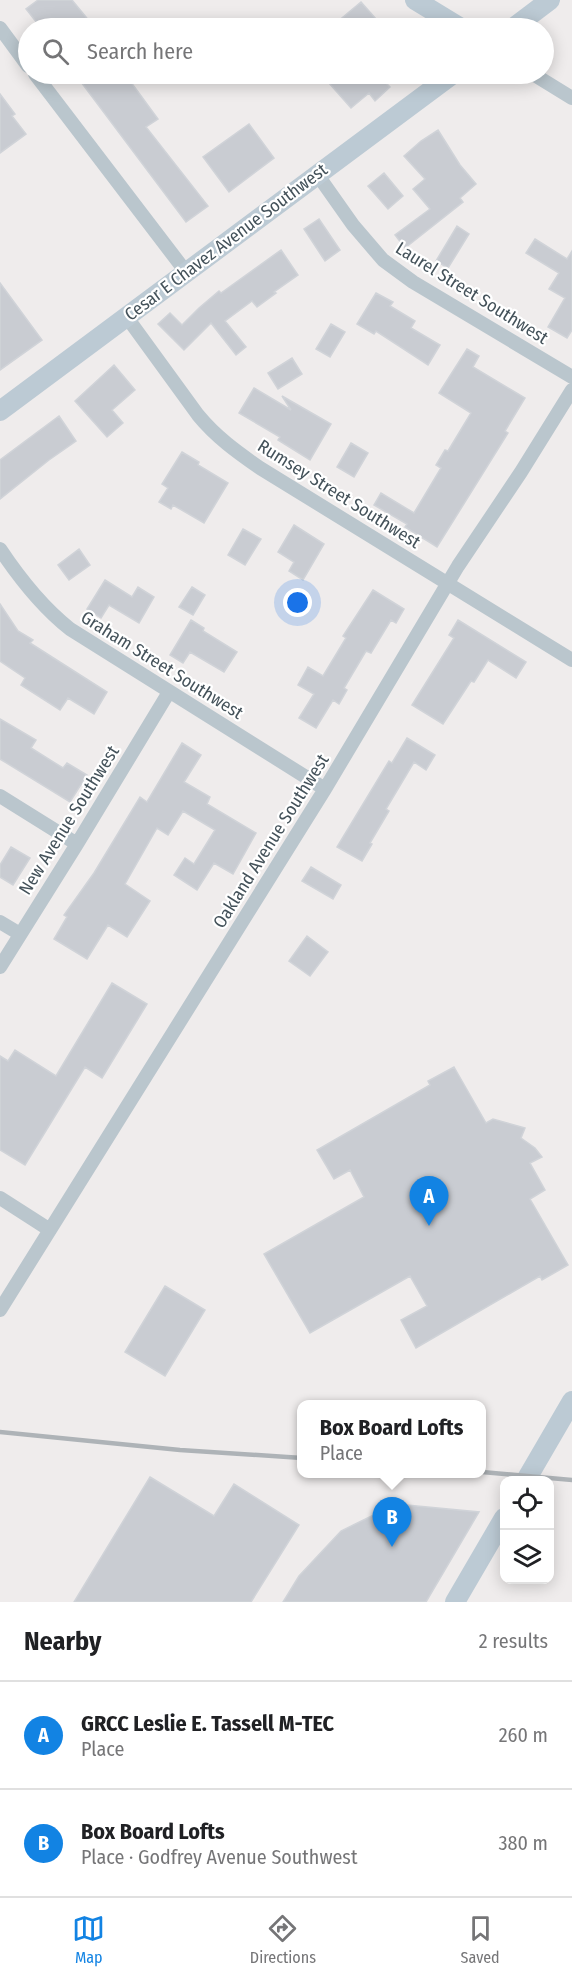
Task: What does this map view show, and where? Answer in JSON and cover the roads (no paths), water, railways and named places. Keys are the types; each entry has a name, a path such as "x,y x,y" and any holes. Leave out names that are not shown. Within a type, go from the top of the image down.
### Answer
{"main road":[{"path":"415,0 445,18"},
{"path":"526,18 550,0"},
{"name":"Cesar E Chavez Avenue Southwest","path":"0,411 439,84"},
{"path":"528,1476 572,1401"},
{"path":"455,1602 500,1525"}],"street":[{"path":"0,28 18,52"},
{"path":"42,84 186,272"},
{"path":"549,84 572,98"},
{"name":"Laurel Street Southwest","path":"317,174 383,260 413,282 572,377"},
{"name":"Rumsey Street Southwest","path":"126,316 198,415 210,430 230,447 260,468 572,660"},
{"name":"Oakland Avenue Southwest","path":"0,1310 325,789 448,583 572,390"},
{"name":"Graham Street Southwest","path":"0,549 49,613 70,629 325,789"},
{"name":"New Avenue Southwest","path":"0,967 169,692"},
{"path":"0,796 77,844"},
{"path":"0,922 20,934"},
{"path":"0,1198 50,1230"}],"railway":[{"path":"0,1432 180,1450 297,1458"},
{"path":"486,1472 572,1480"}],"place":[{"name":"GRCC Leslie E. Tassell M-TEC","path":"429,1226"},
{"name":"Box Board Lofts","path":"392,1547"}]}
